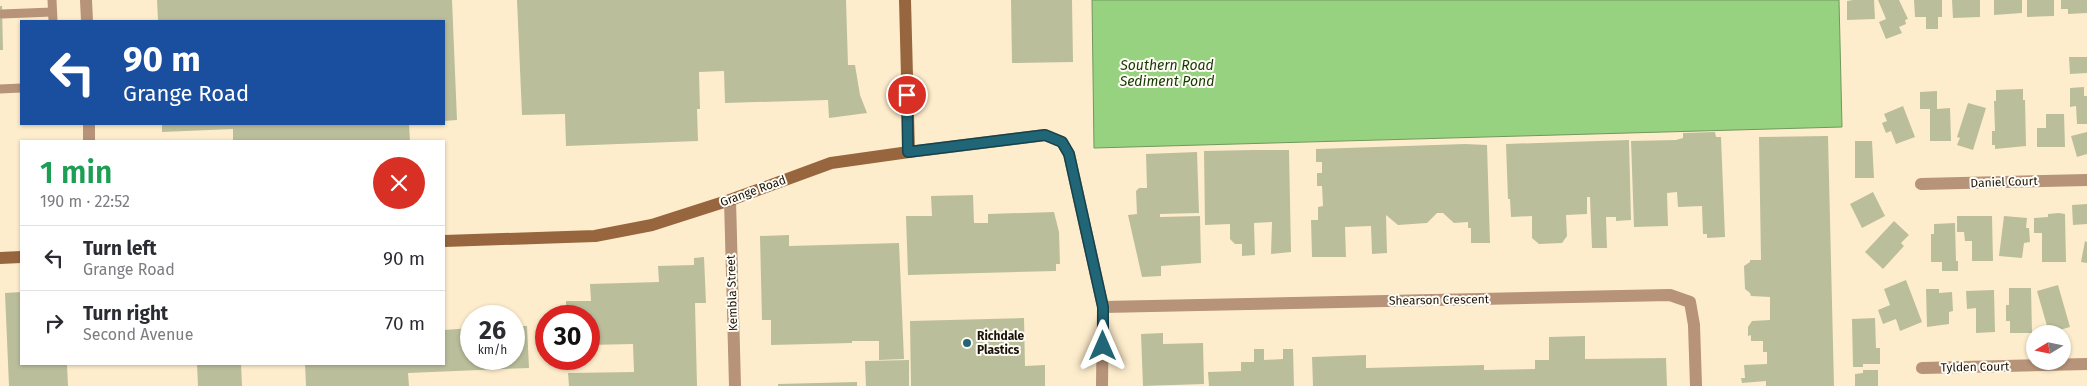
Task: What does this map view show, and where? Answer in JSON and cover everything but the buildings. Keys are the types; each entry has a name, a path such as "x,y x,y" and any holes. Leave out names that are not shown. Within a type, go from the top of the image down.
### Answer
{"main road":[{"path":"905,0 908,152"},
{"name":"Grange Road","path":"445,242 595,236 652,225 730,200 831,163 908,152"},
{"path":"0,258 20,257"}],"street":[{"path":"86,0 86,20"},
{"path":"89,125 89,140"},
{"name":"Grange Road","path":"908,152 1045,135 1062,142 1069,154 1103,307"},
{"name":"Daniel Court","path":"1921,184 2087,180"},
{"name":"Kembla Street","path":"730,200 735,386"},
{"name":"Shearson Crescent","path":"1103,307 1670,295 1690,302 1694,325 1696,386"},
{"path":"1102,386 1103,307"},
{"name":"Tylden Court","path":"1922,368 2087,364"}],"lane":[{"path":"2,14 52,16 52,0"},
{"path":"0,89 20,88"}],"water":[{"name":"Southern Road Sediment Pond","path":"1092,0 1839,0 1842,127 1094,148"}],"place":[{"name":"Richdale Plastics","path":"967,343"}],"route":[{"path":"907,95 908,152 1045,135 1062,142 1069,154 1103,307 1103,346"}]}
